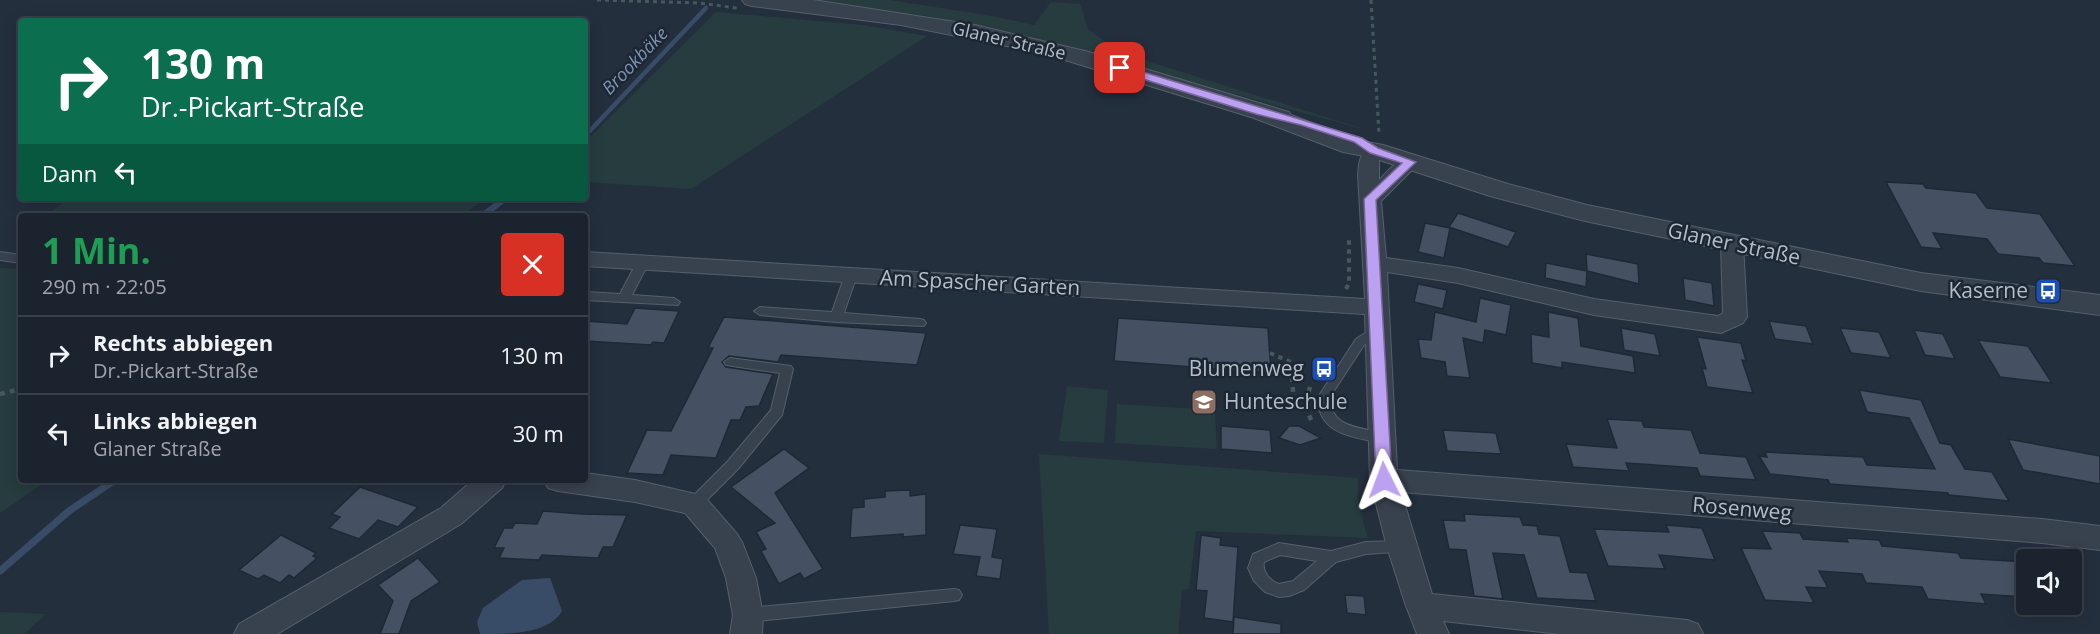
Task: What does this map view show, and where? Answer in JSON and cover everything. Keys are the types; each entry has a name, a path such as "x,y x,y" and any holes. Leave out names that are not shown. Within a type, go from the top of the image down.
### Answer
{"street":[{"name":"Glaner Straße","path":"748,4 862,12 1009,39 1136,73 1260,112 1352,147 1374,150 1499,190 1585,213 1921,282 2100,305"},
{"path":"1374,150 1369,160 1370,199 1384,480 1402,548 1427,620 1687,634"},
{"path":"1370,199 1410,162"},
{"path":"1375,264 1406,266 1458,276 1597,307 1721,325 1735,317 1732,244"},
{"name":"Am Spascher Garten","path":"588,259 1339,304 1376,318"},
{"name":"Rosenweg","path":"1384,480 2042,531 2100,538"},
{"path":"250,634 451,516 489,483"},
{"path":"579,483 635,491 694,504 727,542 741,578 747,625"}],"lane":[{"path":"0,256 18,259"},
{"path":"624,299 643,262"},
{"path":"836,318 851,275"},
{"path":"588,296 674,302"},
{"path":"760,311 920,323"},
{"path":"1376,318 1324,397 1322,405 1324,414 1340,427 1382,438"},
{"path":"694,504 732,465 777,412 787,369 730,362"},
{"path":"1331,556 1308,579 1293,589 1283,591 1262,582 1255,564 1258,558 1279,549 1331,556 1366,548 1402,548"},
{"path":"747,625 954,595"}],"path":[{"path":"597,0 748,4"},
{"path":"699,3 705,0"},
{"path":"1371,0 1379,134 1378,144 1374,150"},
{"path":"1339,304 1338,292 1348,288 1349,283 1349,237"},
{"path":"1270,353 1292,363 1294,406"},
{"path":"0,394 18,390"}],"green space":[{"path":"797,0 890,0 1034,25 1051,2 1080,4 1088,29 1128,55 1370,131 1019,35 927,16"},
{"path":"716,12 863,25 927,36 691,189 588,182 588,139"},
{"path":"65,201 482,201 465,213 50,213"},
{"path":"0,268 18,269 18,483 44,483 0,513"},
{"path":"1067,386 1108,390 1104,443 1059,441"},
{"path":"1117,404 1215,410 1217,449 1115,443"},
{"path":"1039,454 1358,478 1359,507 1368,538 1196,531 1189,589 1182,590 1178,634 1049,634"},
{"path":"0,612 46,614 24,634 0,634"}],"water":[{"path":"550,578 562,611 556,619 527,631 480,634 477,622 483,608 522,580"}],"building":[{"path":"1886,182 1923,184 1926,188 1976,193 1987,208 2040,214 2075,266 2043,263 2039,258 1998,254 1987,239 1933,233 1942,249 1921,247"},
{"path":"1458,213 1516,232 1508,247 1449,227"},
{"path":"1425,223 1450,228 1444,258 1418,252"},
{"path":"1586,254 1638,264 1639,284 1587,271"},
{"path":"1546,263 1587,271 1586,287 1545,278"},
{"path":"1683,278 1712,283 1714,306 1685,300"},
{"path":"1418,284 1447,290 1443,309 1414,302"},
{"path":"1480,298 1511,305 1506,335 1485,330 1483,343 1463,338 1470,378 1447,376 1445,362 1421,358 1418,339 1431,340 1435,312 1476,322"},
{"path":"635,308 679,311 664,343 653,342 651,345 588,341 588,321 627,324"},
{"path":"1548,312 1578,318 1581,346 1633,356 1635,373 1562,362 1562,368 1532,363 1531,334 1549,337"},
{"path":"724,317 926,333 917,365 781,355 778,362 729,356 722,362 726,367 773,374 759,406 746,407 740,420 731,420 716,458 671,455 663,475 627,473 647,430 671,431 713,348 708,348"},
{"name":"Hunteschule","path":"1118,318 1268,328 1271,373 1114,361"},
{"path":"1769,321 1806,326 1813,344 1775,339"},
{"path":"1621,328 1655,334 1660,356 1624,350"},
{"path":"1840,328 1879,332 1891,358 1851,353"},
{"path":"1914,330 1943,334 1955,359 1925,355"},
{"path":"1697,337 1741,343 1746,361 1742,360 1753,393 1707,387 1702,368 1706,369"},
{"path":"1978,340 2028,346 2052,383 2000,377"},
{"path":"1859,390 1921,400 1940,443 1951,445 1965,469 1992,472 2009,501 1949,495 1948,493 1830,484 1828,480 1770,474 1759,456 1767,457 1765,452 1863,457 1867,465 1935,469 1909,418 1867,412"},
{"path":"1607,419 1642,421 1644,427 1691,430 1700,453 1746,457 1756,480 1700,476 1697,468 1641,464 1626,463 1629,471 1573,467 1566,444 1617,448"},
{"path":"1221,426 1270,430 1272,453 1221,449"},
{"path":"1289,426 1299,426 1321,438 1300,445 1279,438"},
{"path":"1443,430 1496,433 1501,454 1447,451"},
{"path":"2008,439 2100,456 2100,484 2023,470"},
{"path":"784,449 809,468 775,493 823,569 804,579 800,573 779,584 761,551 766,549 756,532 775,523 731,487"},
{"path":"360,487 418,507 398,527 378,520 359,539 329,528 340,517 332,514"},
{"path":"910,490 910,496 926,494 926,535 903,537 903,534 850,538 852,508 864,507 864,499 885,497 885,491"},
{"path":"543,511 627,515 613,547 603,547 598,558 542,555 539,560 499,558 504,548 494,548 504,528 512,528 515,523 537,524"},
{"path":"1464,514 1520,517 1523,525 1537,526 1539,534 1560,536 1570,572 1587,573 1596,601 1537,598 1524,555 1493,553 1503,599 1474,596 1466,550 1449,549 1443,520 1465,521"},
{"path":"960,525 997,529 992,557 1003,559 1000,579 976,576 980,557 953,554"},
{"path":"1666,525 1702,528 1715,560 1659,555 1665,569 1608,566 1594,529 1669,532"},
{"path":"1762,531 1800,533 1803,539 1848,542 1846,538 1879,540 1882,546 1958,553 1961,558 2016,561 2016,596 1981,594 1986,604 1928,599 1922,587 1866,583 1862,574 1819,571 1828,588 1806,587 1814,603 1765,600 1741,548 1771,549"},
{"path":"281,535 316,553 313,556 317,558 294,578 289,575 280,583 264,575 258,579 239,570"},
{"path":"1201,535 1221,538 1220,545 1238,547 1233,622 1204,618 1207,591 1196,590"},
{"path":"418,558 440,582 411,601 399,634 380,634 393,601 378,585"},
{"path":"1345,595 1364,596 1366,615 1347,613"},
{"path":"1234,617 1281,624 1281,634 1233,634"}],"waterway":[{"name":"Brookbäke","path":"588,133 706,8"},
{"name":"Brookbäke","path":"486,213 502,201"},
{"name":"Brookbäke","path":"0,571 69,511 111,483"}],"place":[{"name":"Kaserne","path":"2048,291"},
{"name":"Blumenweg","path":"1324,369"},
{"name":"Hunteschule","path":"1204,402"}],"route":[{"path":"1120,68 1358,140 1374,150 1410,162 1370,199 1384,480"}]}
